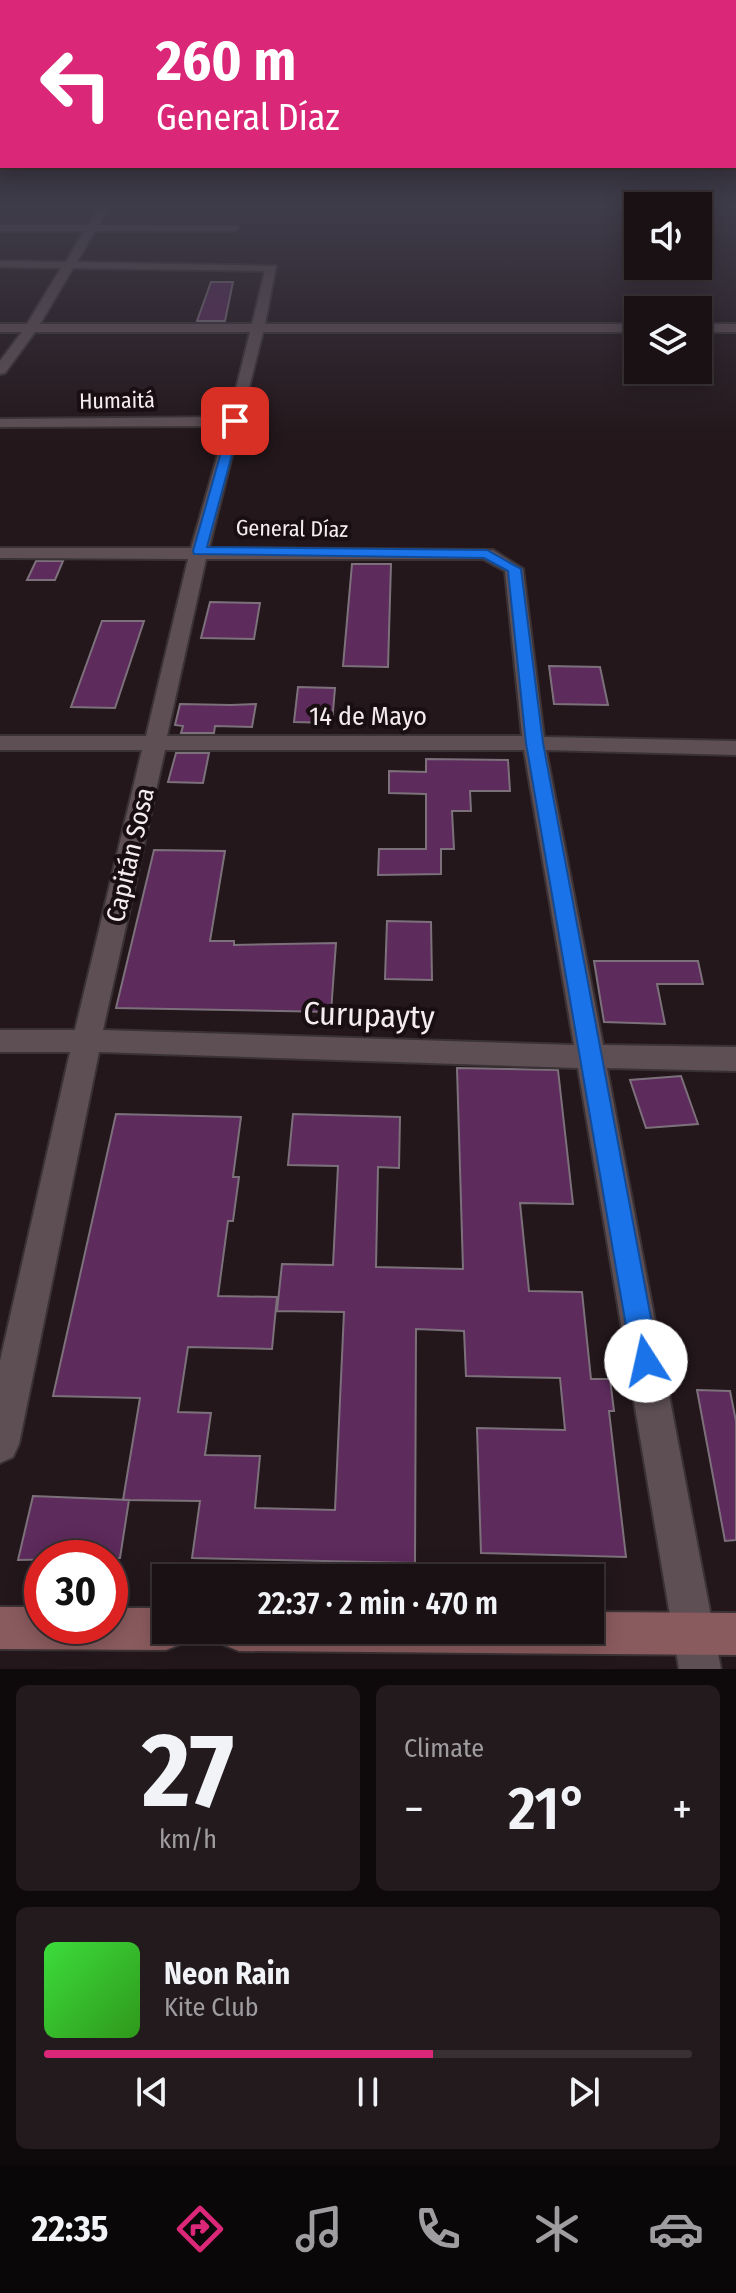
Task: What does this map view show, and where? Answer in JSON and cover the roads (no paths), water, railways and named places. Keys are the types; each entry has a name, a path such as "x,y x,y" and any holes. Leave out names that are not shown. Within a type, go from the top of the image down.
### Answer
{"main road":[{"path":"0,1628 152,1629"},
{"path":"530,1644 697,1652 736,1634"}],"street":[{"path":"0,370 31,328 59,282"},
{"name":"Capitán Sosa","path":"0,1444 87,1040 199,551 235,421 268,282"},
{"path":"0,328 624,328"},
{"path":"712,328 736,328"},
{"name":"Humaitá","path":"0,423 235,421"},
{"name":"General Díaz","path":"0,553 199,551 487,554 514,569 534,743"},
{"name":"14 de Mayo","path":"0,743 534,743 736,748"},
{"path":"534,743 697,1652"},
{"name":"Curupayty","path":"0,1041 87,1040 592,1059 736,1059"}]}
